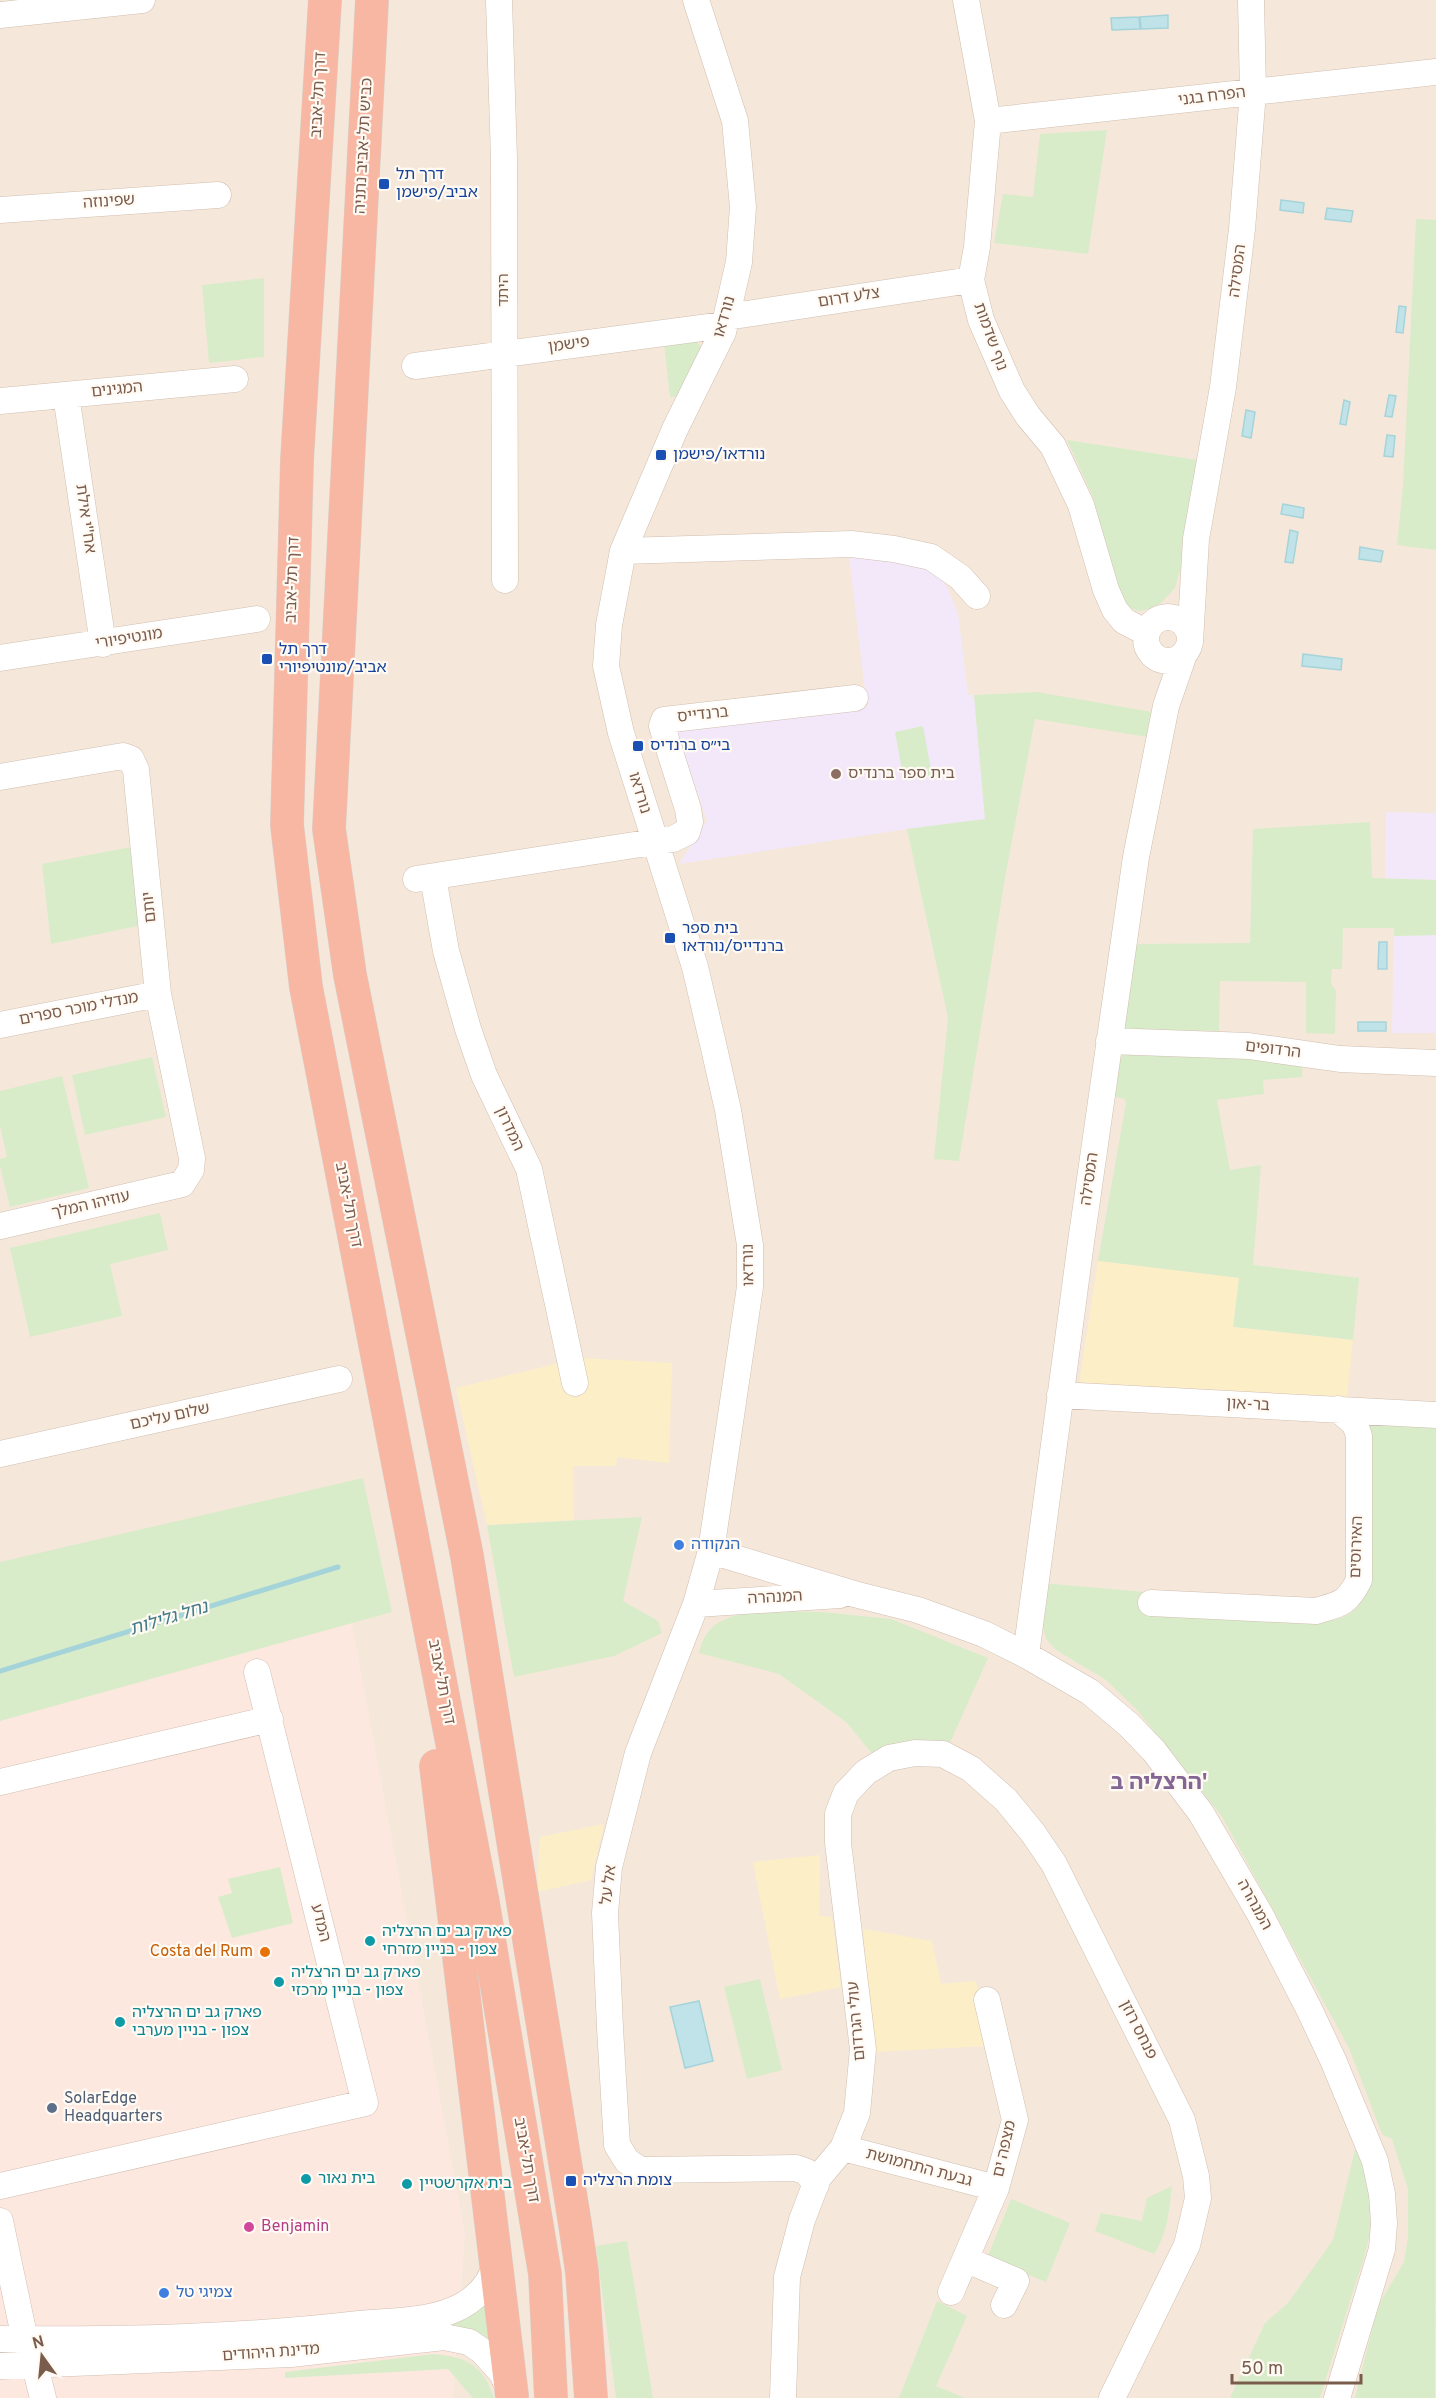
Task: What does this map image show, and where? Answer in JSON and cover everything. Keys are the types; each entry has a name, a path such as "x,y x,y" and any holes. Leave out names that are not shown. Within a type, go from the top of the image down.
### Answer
{"highway":[{"name":"דרך תל-אביב","path":"325,0 297,460 287,825 306,987 483,1903 545,2274 551,2398"},
{"name":"כביש תל-אביב נתניה","path":"372,0 355,291 329,829 350,975 471,1580 575,2224 582,2272 591,2398"},
{"path":"399,1466 512,2397"}],"street":[{"path":"0,15 57,4 142,0"},
{"name":"היתד","path":"499,0 504,159 505,580"},
{"name":"נורדאו","path":"696,0 735,121 743,207 739,262 723,332 654,476 624,551 609,625 606,666 621,733 695,967 728,1110 750,1245 750,1287 744,1339 711,1551 696,1604"},
{"name":"נוף שדמות","path":"966,0 988,121 977,248 971,280 981,320 1012,391 1028,416 1053,446 1081,505 1106,590 1115,610 1124,621 1153,636"},
{"name":"המסילה","path":"1026,1655 1060,1395 1136,857 1166,706 1187,648 1196,539 1212,455 1229,343 1242,229 1253,92 1251,0"},
{"name":"הפרח בגני","path":"988,121 1436,72"},
{"name":"שפינוזה","path":"0,210 218,195"},
{"name":"צלע דרום","path":"726,321 971,280"},
{"name":"פישמן","path":"415,366 726,321"},
{"name":"המגינים","path":"0,401 235,379"},
{"name":"אח''י אילת","path":"66,395 103,644"},
{"name":"המסילה","path":"1166,706 1153,636 1175,599 1196,539"},
{"path":"624,551 851,544 894,549 931,557 960,577 977,596"},
{"path":"1171,618 1183,623 1187,629 1187,648 1172,661 1158,659 1153,636 1171,618"},
{"name":"מונטיפיורי","path":"0,658 257,619"},
{"name":"ברנדייס","path":"655,843 674,839 687,832 690,822 662,726 664,720 855,698"},
{"name":"יותם","path":"0,777 123,756 131,759 136,770 158,994 192,1158 191,1170 182,1184"},
{"name":"המדרון","path":"575,1383 529,1169 484,1075 468,1029 424,878 655,843"},
{"name":"מנדלי מוכר ספרים","path":"0,1025 158,994"},
{"name":"הרדופים","path":"1109,1041 1250,1046 1340,1059 1436,1063"},
{"name":"עוזיהו המלך","path":"0,1226 182,1184"},
{"name":"שלום עליכם","path":"0,1454 339,1379"},
{"name":"בר-און","path":"1060,1395 1436,1415"},
{"name":"האירוסים","path":"1151,1603 1316,1611 1341,1604 1351,1597 1359,1580 1359,1436 1355,1424 1338,1409"},
{"name":"המנהרה","path":"711,1551 854,1594 918,1610 984,1634 1026,1655 1090,1692 1129,1725 1154,1751 1201,1813 1255,1906 1309,2009 1366,2134 1375,2161 1382,2194 1383,2241 1337,2398"},
{"name":"המנהרה","path":"696,1604 854,1594"},
{"name":"אל על","path":"696,1604 638,1753 609,1867 605,1913 617,2145 627,2161 640,2170 796,2168 807,2172 816,2185"},
{"name":"המדע","path":"0,2186 365,2103 257,1672"},
{"path":"0,1782 270,1719"},
{"name":"פנחס רוזן","path":"889,1758 915,1753 943,1754 971,1769 1006,1800 1033,1833 1054,1864 1182,2120 1196,2176 1198,2198 1194,2219 1187,2246 1112,2398"},
{"name":"עולי הגרדום","path":"783,2398 787,2277 801,2220 818,2178 843,2148 858,2113 863,2049 843,1891 838,1814 846,1793 866,1772 889,1758"},
{"name":"מצפה ים","path":"951,2292 996,2188 1015,2120 987,2000"},
{"name":"גבעת התחמושת","path":"843,2148 996,2188"},
{"path":"0,2191 19,2339"},
{"path":"0,2221 19,2339 35,2366 43,2398"},
{"path":"965,2259 1016,2281 1004,2305"},
{"name":"מדינת היהודים","path":"19,2339 283,2333 438,2315 466,2304 479,2293 494,2274 497,2261"},
{"name":"מדינת היהודים","path":"0,2366 291,2354 444,2337 469,2342 482,2351 502,2373 512,2397"}],"shaded area":[{"path":"0,0 1436,0 1436,2398 0,2398"},
{"name":"בית ספר ברנדיס","path":"849,556 931,566 947,587 958,613 968,695 974,695 985,819 679,864 707,821 676,728 867,707"},
{"path":"1386,812 1436,813 1436,880 1385,879"},
{"path":"1436,935 1436,1033 1392,1033 1394,936"},
{"path":"350,1614 465,2234 453,2398 0,2398 0,1715"}],"green space":[{"path":"1107,130 1088,254 994,243 1003,194 1033,197 1040,134"},
{"path":"1416,219 1436,220 1436,550 1397,545 1403,486"},
{"path":"264,278 264,357 209,363 202,285"},
{"path":"696,341 703,349 685,396 670,397 664,343"},
{"path":"1067,440 1204,461 1185,553 1175,588 1161,603 1150,609 1139,611 1127,607 1120,598 1093,497"},
{"path":"1037,692 1152,712 1148,737 1035,719 1006,872 959,1161 934,1159 948,1018 907,829 985,819 974,695"},
{"path":"923,726 932,775 904,781 895,732"},
{"path":"1370,822 1372,878 1436,880 1436,935 1394,936 1394,928 1343,928 1342,969 1332,969 1331,984 1336,990 1335,1034 1306,1033 1306,982 1220,981 1219,1031 1122,1029 1134,944 1250,943 1253,829"},
{"path":"131,847 142,925 51,944 42,864"},
{"path":"1122,1053 1303,1058 1302,1077 1263,1080 1264,1094 1217,1100 1230,1170 1261,1165 1253,1265 1359,1278 1353,1340 1233,1327 1238,1278 1098,1261 1126,1103 1125,1099 1113,1096"},
{"path":"152,1057 166,1117 85,1135 72,1075"},
{"path":"62,1076 89,1188 10,1207 0,1166 0,1159 7,1157 0,1126 0,1091"},
{"path":"160,1213 168,1250 110,1264 122,1316 30,1337 10,1248"},
{"path":"1367,1419 1436,1423 1435,2398 1355,2398 1378,2306 1404,2262 1408,2237 1408,2189 1392,2139 1382,2134 1349,2048 1221,1815 1137,1710 1106,1680 1056,1650 1046,1639 1038,1609 1041,1583 1145,1592 1145,1616 1317,1623 1346,1616 1358,1607 1366,1593"},
{"path":"363,1478 392,1612 0,1721 0,1562"},
{"path":"642,1517 623,1601 658,1621 662,1633 614,1656 514,1677 487,1525"},
{"path":"763,1611 822,1612 891,1619 988,1658 949,1745 875,1757 846,1722 779,1674 699,1653 708,1632 722,1620"},
{"path":"280,1867 293,1923 232,1938 218,1897 232,1893 228,1879"},
{"path":"760,1979 782,2070 747,2079 724,1987"},
{"path":"1356,2146 1371,2186 1371,2224 1363,2261 1320,2398 1230,2398 1265,2323 1288,2303 1333,2240"},
{"path":"1172,2186 1165,2230 1154,2254 1095,2231 1101,2213 1142,2221 1147,2198"},
{"path":"1011,2199 1070,2223 1046,2282 987,2258"},
{"path":"627,2241 653,2398 616,2398 596,2246"},
{"path":"485,2297 502,2364 447,2331 450,2321"},
{"path":"937,2301 967,2316 936,2386 965,2398 899,2398"},
{"path":"433,2354 455,2357 472,2365 485,2378 494,2398 473,2398 448,2369 285,2378 285,2372"}],"sand":[{"path":"1098,1261 1239,1278 1233,1327 1353,1340 1347,1397 1079,1385"},
{"path":"580,1358 672,1363 669,1463 617,1457 616,1466 573,1466 574,1520 487,1525 456,1388"},
{"path":"604,1824 591,1880 537,1892 540,1837"},
{"path":"820,1855 819,1916 832,1917 841,1987 780,1999 753,1862"},
{"path":"863,1929 932,1941 941,1984 976,1981 987,2046 874,2052"}],"water":[{"path":"1168,15 1168,28 1141,29 1140,17"},
{"path":"1139,17 1140,29 1112,30 1111,18"},
{"path":"1281,200 1304,203 1303,213 1280,210"},
{"path":"1327,208 1353,211 1351,222 1325,219"},
{"path":"1399,306 1406,307 1403,333 1396,332"},
{"path":"1389,395 1396,396 1392,417 1385,416"},
{"path":"1344,400 1350,402 1346,425 1340,424"},
{"path":"1246,410 1255,412 1251,438 1242,436"},
{"path":"1387,435 1395,436 1393,457 1384,456"},
{"path":"1283,504 1304,508 1303,518 1281,514"},
{"path":"1290,530 1298,532 1293,563 1285,562"},
{"path":"1360,547 1383,551 1381,562 1359,559"},
{"path":"1303,654 1342,659 1341,670 1302,666"},
{"path":"1379,942 1387,942 1387,969 1378,969"},
{"path":"1358,1022 1386,1022 1386,1031 1358,1031"},
{"path":"699,2001 713,2061 685,2068 670,2007"}],"waterway":[{"name":"נחל גלילות","path":"0,1671 338,1567"}],"place":[{"name":"דרך תל אביב/פישמן","path":"384,184"},
{"name":"נורדאו/פישמן","path":"661,455"},
{"name":"דרך תל אביב/מונטיפיורי","path":"267,659"},
{"name":"בי״ס ברנדיס","path":"638,746"},
{"name":"בית ספר ברנדיס","path":"836,774"},
{"name":"בית ספר ברנדייס/נורדאו","path":"670,938"},
{"name":"הנקודה","path":"679,1545"},
{"name":"פארק גב ים הרצליה צפון - בניין מזרחי","path":"370,1941"},
{"name":"Costa del Rum","path":"265,1952"},
{"name":"פארק גב ים הרצליה צפון - בניין מרכזי","path":"279,1982"},
{"name":"פארק גב ים הרצליה צפון - בניין מערבי","path":"120,2022"},
{"name":"SolarEdge Headquarters","path":"52,2108"},
{"name":"בית נאור","path":"306,2179"},
{"name":"צומת הרצליה","path":"571,2181"},
{"name":"בית אקרשטיין","path":"407,2184"},
{"name":"Benjamin","path":"249,2227"},
{"name":"צמיגי טל","path":"164,2293"}],"district":[{"name":"הרצליה ב'","path":"1159,1783"}]}
